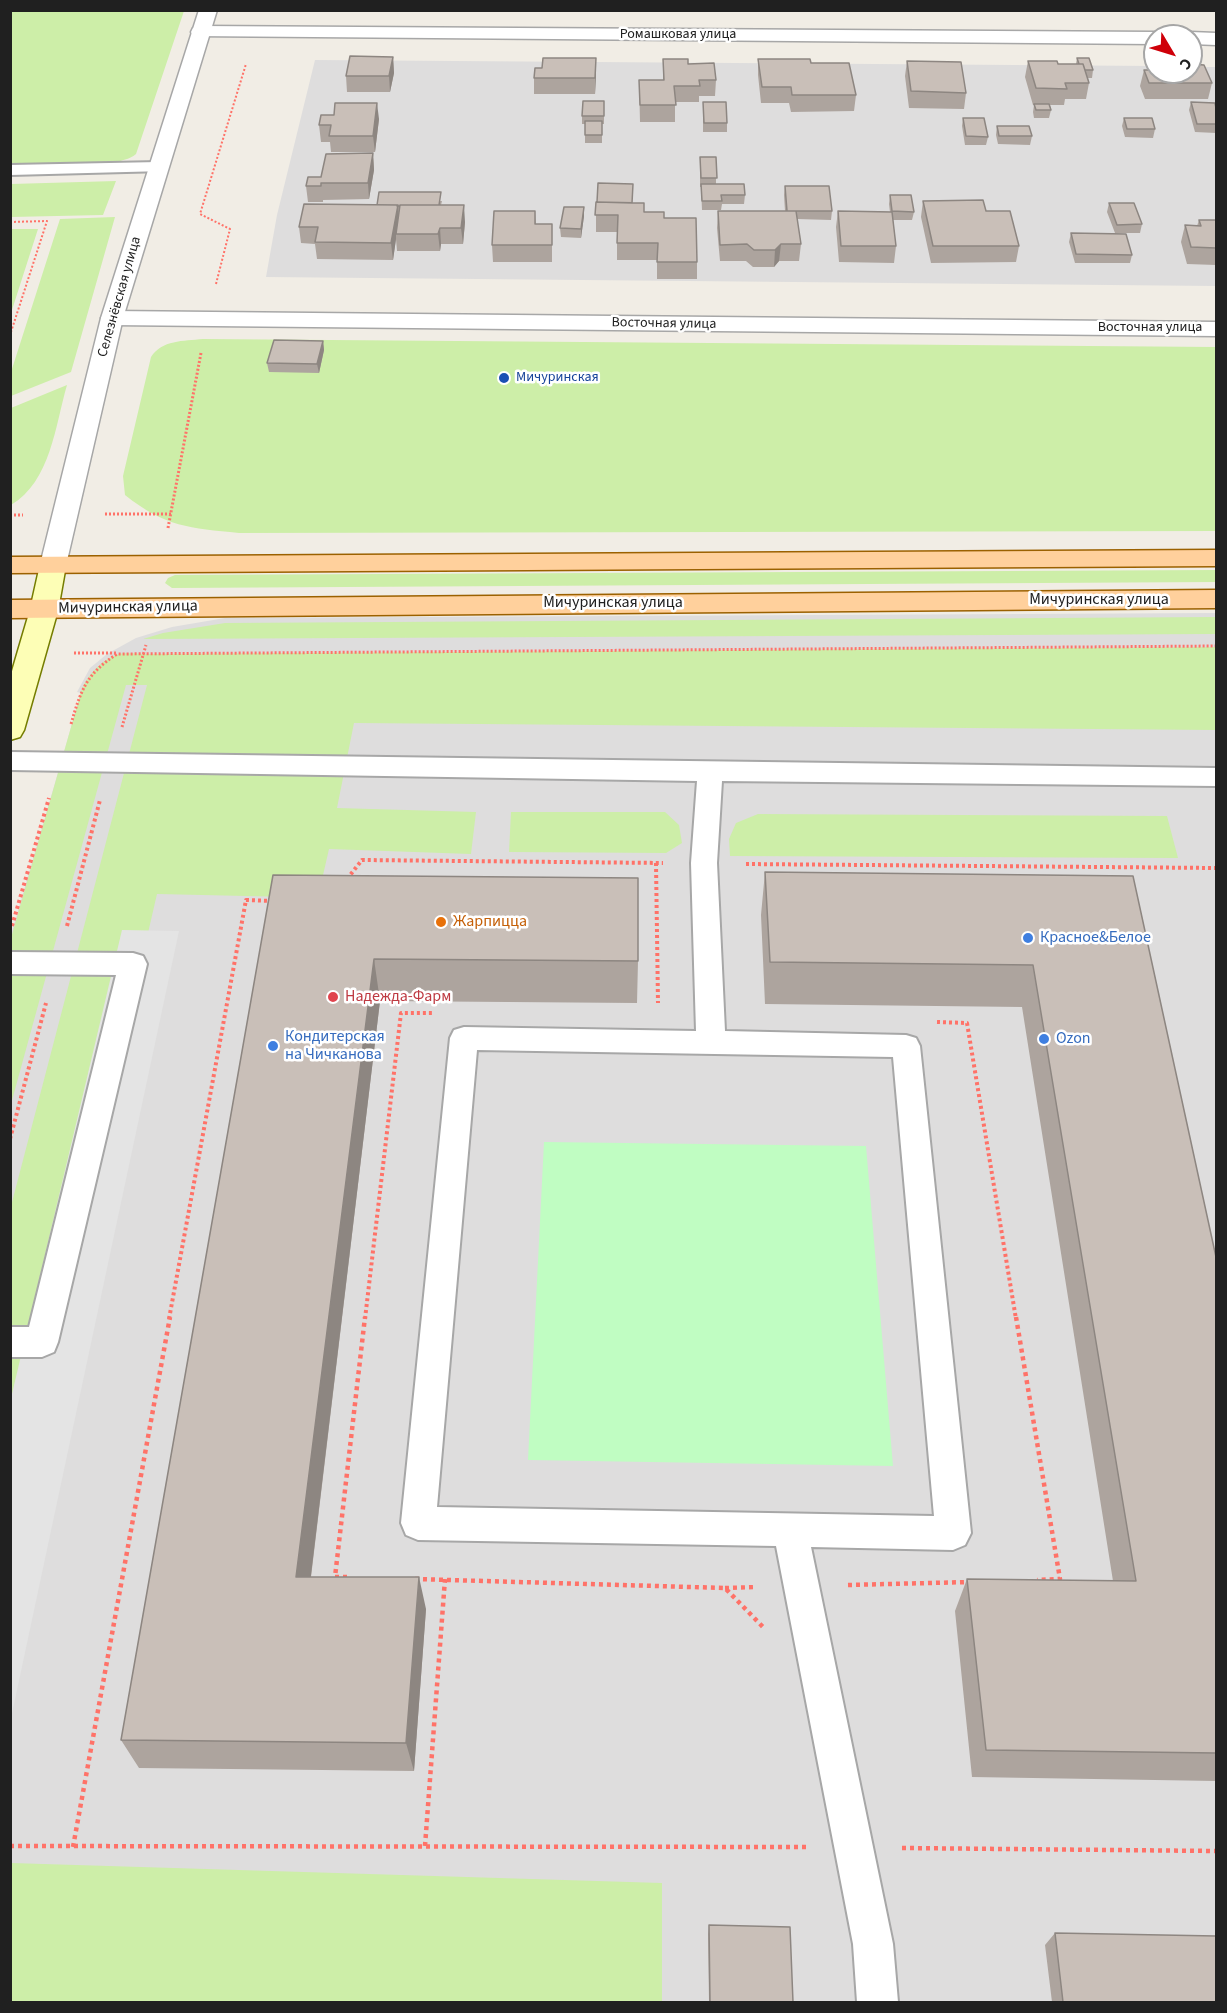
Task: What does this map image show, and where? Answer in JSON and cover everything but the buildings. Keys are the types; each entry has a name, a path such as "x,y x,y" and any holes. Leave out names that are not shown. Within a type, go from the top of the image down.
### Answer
{"main road":[{"name":"Мичуринская улица","path":"10,609 49,587 161,565 1216,558"},
{"name":"Мичуринская улица","path":"10,565 49,587 153,607 1216,599"},
{"path":"10,730 49,587"}],"street":[{"name":"Селезнёвская улица","path":"49,587 112,318 208,10"},
{"name":"Ромашковая улица","path":"200,32 1143,38"},
{"name":"Восточная улица","path":"112,318 1216,329"}],"lane":[{"path":"10,170 159,167"},
{"path":"10,761 1216,777"},
{"path":"710,772 704,863 711,1042"},
{"path":"10,963 133,964 42,1342 10,1342"},
{"path":"464,1038 906,1046 953,1533 790,1530 418,1522 464,1038"},
{"path":"790,1530 873,1944 878,2002"}],"path":[{"path":"161,565 208,319 230,229 200,214 256,32"},
{"path":"10,222 47,221 10,335"},
{"path":"65,933 111,762 144,654 153,607"},
{"path":"144,654 1216,646"},
{"path":"342,886 362,860 1216,868"},
{"path":"656,863 658,1015"},
{"path":"73,1847 246,900 281,901"},
{"path":"10,1139 47,1002"},
{"path":"357,1577 335,1577 401,1013 436,1013"},
{"path":"412,1579 725,1588 764,1628"},
{"path":"425,1846 445,1580"},
{"path":"803,1835 805,1847"},
{"path":"10,1846 805,1847 1216,1851"}],"shaded area":[{"path":"315,60 1143,66 1143,84 1203,84 1203,67 1216,67 1216,286 266,277 277,215"},
{"path":"1216,613 1216,2002 11,2002 10,938 81,693 77,692 90,668 107,654 136,638 172,627 225,618"},
{"path":"122,930 179,931 11,1718 11,1398"}],"green space":[{"path":"12,11 184,11 136,154 127,159 96,164 10,165"},
{"path":"116,181 103,215 11,217 11,184"},
{"path":"115,217 71,372 11,396 11,372 60,219"},
{"path":"10,229 38,229 11,313"},
{"path":"203,339 1216,347 1216,531 239,533 192,527 166,520 139,506 125,495 123,476 151,357 167,344"},
{"path":"67,385 55,435 43,467 35,482 11,505 11,408"},
{"path":"1216,570 1216,582 172,588 165,583 168,578 175,575"},
{"path":"1216,617 1216,634 143,639 163,633 225,623"},
{"path":"1216,647 1216,730 354,723 337,808 476,812 471,854 329,849 318,897 336,898 157,894 11,1526 11,1206 147,685 126,685 11,1104 11,938 83,686 104,661 126,653"},
{"path":"511,812 665,812 679,825 682,843 666,853 509,852"},
{"path":"758,814 1167,816 1178,858 730,856 729,839 736,823"},
{"path":"544,1142 866,1146 893,1466 528,1460"},
{"path":"11,1863 662,1883 662,2002 11,2002"}],"place":[{"name":"Мичуринская","path":"504,378"},
{"name":"Жарпицца","path":"441,922"},
{"name":"Красное&Белое","path":"1028,938"},
{"name":"Надежда-Фарм","path":"333,997"},
{"name":"Ozon","path":"1044,1039"},
{"name":"Кондитерская на Чичканова","path":"273,1046"}]}
